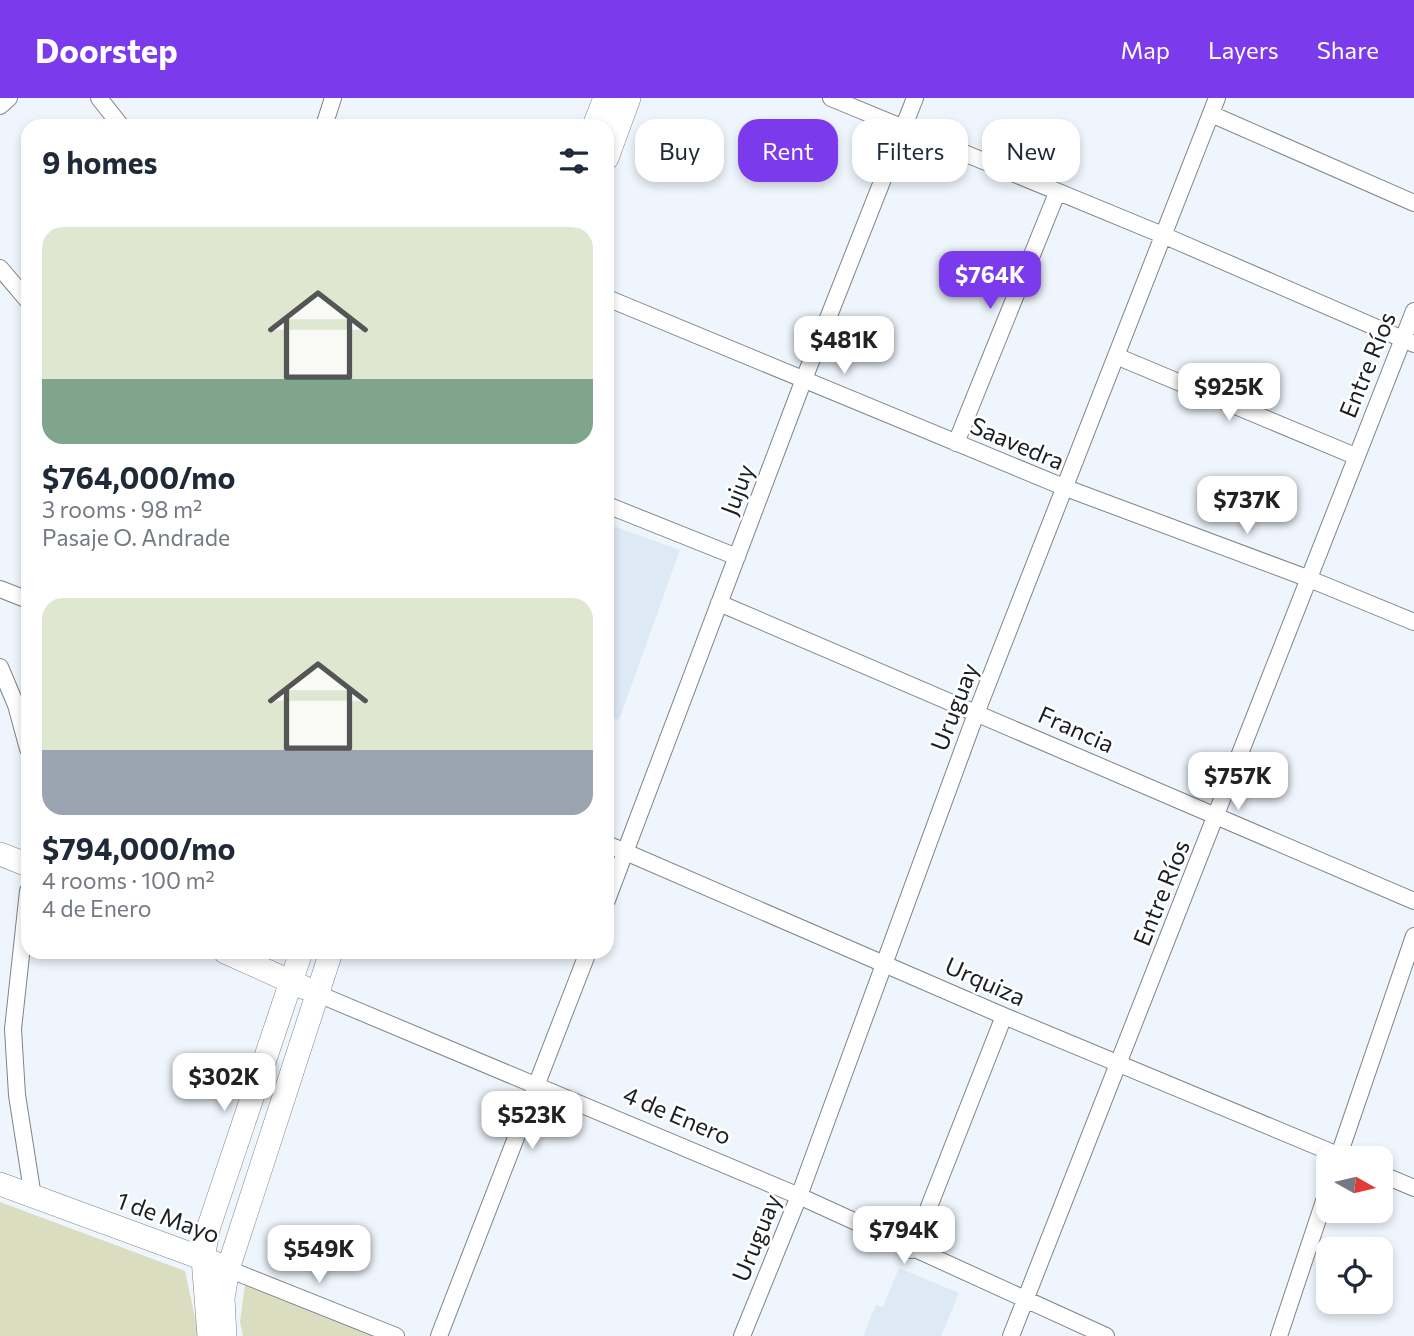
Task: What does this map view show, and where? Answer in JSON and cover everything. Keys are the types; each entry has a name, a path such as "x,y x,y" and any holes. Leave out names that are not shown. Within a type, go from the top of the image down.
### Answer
{"main road":[{"path":"597,119 605,98"},
{"path":"614,139 629,98"},
{"path":"0,853 21,862"},
{"name":"4 de Enero","path":"241,959 318,994"},
{"path":"209,1336 203,1258 209,1226 299,959"},
{"path":"225,1336 223,1298 228,1269 329,959"},
{"name":"1 de Mayo","path":"0,1184 228,1269"}],"street":[{"path":"0,106 9,98"},
{"path":"99,98 116,119"},
{"path":"326,119 333,98"},
{"path":"831,98 885,119"},
{"name":"Jujuy","path":"906,119 915,98"},
{"name":"Uruguay","path":"742,1336 799,1196 883,961 977,711 1217,98"},
{"path":"1211,114 1414,203"},
{"path":"968,154 1165,236 1408,342"},
{"name":"Jujuy","path":"614,881 881,182"},
{"path":"956,443 1057,193"},
{"path":"0,268 21,293"},
{"name":"Saavedra","path":"614,301 1066,488 1307,578 1414,622"},
{"name":"Entre Ríos","path":"1011,1336 1217,816 1355,456 1408,342 1414,311"},
{"path":"1116,356 1355,456"},
{"path":"614,508 737,556"},
{"path":"0,589 21,597"},
{"name":"Francia","path":"719,603 977,711 1414,901"},
{"path":"0,667 21,723"},
{"name":"Urquiza","path":"614,847 883,961 1004,1016 1119,1062 1316,1147"},
{"path":"1345,1146 1414,936"},
{"path":"21,955 13,1029 17,1095 33,1197"},
{"path":"439,1336 585,959"},
{"name":"4 de Enero","path":"318,994 799,1196 912,1250 1106,1336"},
{"path":"912,1250 1004,1016"},
{"path":"1393,1179 1414,1188"},
{"path":"1279,1336 1317,1223"},
{"name":"1 de Mayo","path":"228,1269 396,1336"}],"shaded area":[{"path":"614,526 680,550 619,720 614,718"},
{"path":"899,1268 959,1293 941,1336 863,1336 876,1305 883,1307"}],"green space":[{"path":"0,1202 185,1271 199,1336 0,1336"},
{"path":"245,1285 373,1336 243,1336 240,1322"}]}
